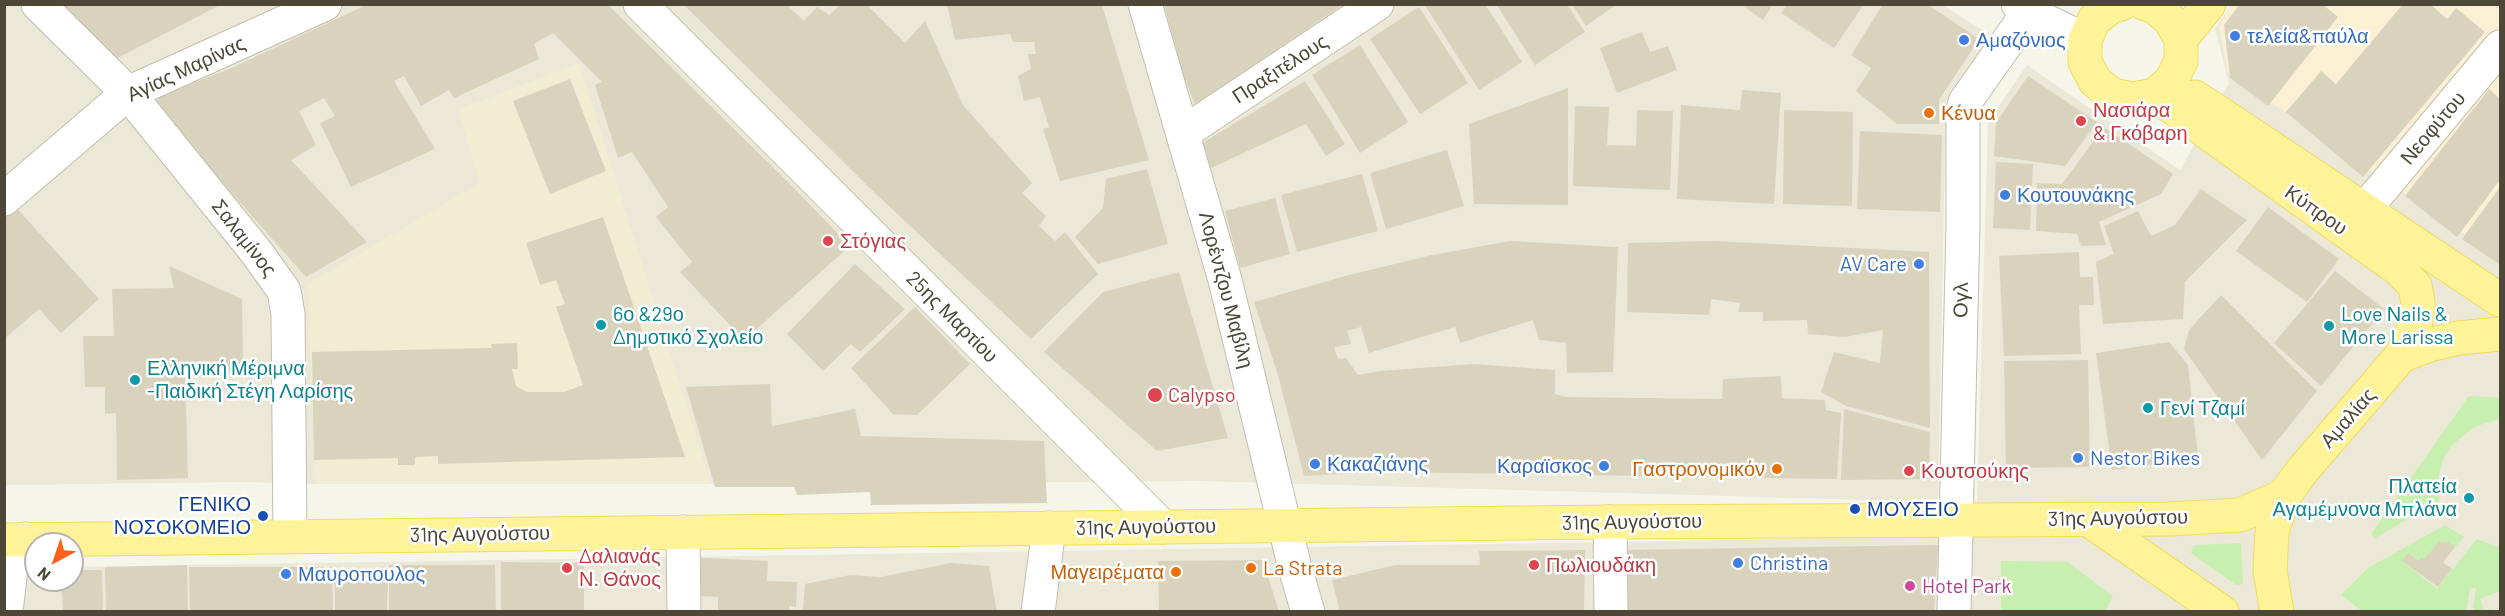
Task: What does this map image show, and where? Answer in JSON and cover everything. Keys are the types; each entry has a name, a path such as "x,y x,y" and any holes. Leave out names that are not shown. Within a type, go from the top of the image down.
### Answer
{"main road":[{"path":"2121,4 2111,7 2094,20 2085,40 2085,62 2095,81 2112,95 2133,99 2163,88 2181,61 2181,39 2170,20 2154,6 2145,4"},
{"path":"2181,39 2208,4"},
{"name":"Κύπρου","path":"2163,88 2365,209 2500,300"},
{"name":"Κύπρου","path":"2163,88 2400,270 2415,286 2418,302 2413,330 2402,356"},
{"name":"Αμαλίας","path":"2277,612 2269,558 2272,531 2283,496 2402,356 2429,345 2458,338 2500,334"},
{"name":"31ης Αυγούστου","path":"15,539 1610,522 2089,520 2240,515 2283,496"},
{"path":"2089,520 2222,612"}],"street":[{"name":"Σαλαμίνος","path":"38,4 128,93 257,253 284,291 288,314 290,536"},
{"name":"Αγίας Μαρίνας","path":"4,199 128,93 325,4"},
{"name":"25ης Μαρτίου","path":"640,4 1163,527"},
{"name":"Λορέντζου Μαβίλη","path":"1145,4 1225,280 1308,612"},
{"name":"Πραξιτέλους","path":"1183,133 1377,4"},
{"path":"2027,10 2085,40"},
{"name":"Ογλ","path":"1954,612 1963,110 1965,102 2023,22 2027,10"},
{"name":"Νεοφύτου","path":"2365,209 2500,47"},
{"path":"1610,522 1611,612"},
{"path":"1038,612 1049,528"},
{"path":"683,532 684,612"},
{"path":"6,612 11,568 19,545 15,539"}],"shaded area":[{"path":"4,5 1943,5 1990,35 1946,103 1938,502 1199,481 316,484 245,482 5,485"},
{"path":"2232,5 2500,5 2500,611 5,612 4,574 24,572 24,592 84,592 84,567 1976,536 1988,122 2027,65 2180,170 2229,83 2215,28"},
{"path":"2232,5 2500,5 2500,259 2228,73 2219,26"},
{"path":"579,63 711,484 316,484 308,284 480,183 458,110"}],"green space":[{"path":"2469,396 2500,398 2500,420 2485,423 2470,430 2452,445 2442,462 2438,479 2439,504 2423,510 2375,538 2371,534"},
{"path":"2445,525 2464,537 2455,547 2448,542 2438,542 2424,560 2421,558 2418,561 2408,553 2402,561 2437,589 2477,539 2500,548 2500,591 2480,599 2484,610 2490,609 2491,611 2473,611 2476,588 2470,588 2466,612 2362,611 2341,595 2368,568"},
{"path":"2241,543 2243,584 2236,585 2191,553 2193,546 2196,545"},
{"path":"2001,561 2067,562 2113,596 2105,611 2001,611"}],"building":[{"path":"55,4 222,4 110,62"},
{"path":"368,4 607,4 850,246 744,340 680,272 692,262 656,217 668,207 632,152 618,158 595,85 602,82 553,33 534,44 539,59 454,98 449,90 421,106 404,76 394,81 435,149 351,187 320,123 335,116 324,98 299,111 316,145 291,160 367,242 306,277 158,110 156,102 162,95 232,68"},
{"path":"683,4 786,4 804,21 817,7 829,15 841,4 866,4 905,43 925,21 963,105 1032,183 1022,193 1046,216 1039,226 1055,241 1065,232 1098,274 1031,339 876,194"},
{"path":"1164,4 1344,4 1195,105 1181,69"},
{"path":"1424,4 1485,4 1522,62 1479,90"},
{"path":"1496,4 1567,4 1585,32 1535,65"},
{"path":"1572,4 1617,4 1586,26"},
{"path":"1740,4 1773,4 1763,20"},
{"path":"1787,4 1864,4 1834,48 1781,13"},
{"path":"1883,4 1927,4 1979,39 1939,100 1939,124 1897,124 1856,91 1871,68 1851,55"},
{"path":"2240,4 2322,4 2338,17 2268,106 2230,78 2224,25"},
{"path":"2403,4 2430,4 2447,19 2456,8 2485,32 2363,177 2286,112 2321,71 2336,84"},
{"path":"947,5 1102,5 1149,160 1060,181 1043,129 1049,127 1040,97 1024,101 1018,76 1031,69 1028,54 1036,54 1034,42 1013,42 1010,34 955,40"},
{"path":"1419,7 1468,83 1420,114 1370,39"},
{"path":"1642,32 1650,52 1668,46 1677,70 1617,93 1600,48"},
{"path":"1360,45 1408,122 1360,153 1312,75"},
{"path":"2028,76 2097,122 2065,166 1994,156 1996,123"},
{"path":"570,79 606,171 550,194 513,101"},
{"path":"1305,81 1345,144 1326,156 1306,124 1209,169 1199,145"},
{"path":"1568,88 1568,205 1474,204 1469,124"},
{"path":"2489,89 2500,99 2500,180 2457,237 2405,196"},
{"path":"1742,90 1781,93 1774,204 1677,199 1681,105 1740,110"},
{"path":"1575,106 1609,107 1607,145 1636,146 1637,110 1673,111 1670,190 1573,186"},
{"path":"1784,110 1853,112 1852,206 1783,204"},
{"path":"2104,127 2173,174 2161,194 2099,222 2106,245 2081,246 2077,234 2036,231 2037,183 2062,184"},
{"path":"1860,131 1942,135 1940,212 1857,209"},
{"path":"1447,150 1464,206 1386,229 1370,173"},
{"path":"1996,162 2033,164 2030,230 1993,228"},
{"path":"1147,169 1168,244 1098,264 1075,237 1103,208 1106,179"},
{"path":"1362,174 1378,231 1297,252 1281,195"},
{"path":"2500,187 2500,265 2462,239"},
{"path":"2201,189 2247,220 2185,282 2183,319 2103,324 2096,262 2114,254 2104,226 2138,211 2151,236 2175,225"},
{"path":"1275,198 1290,254 1240,268 1225,211"},
{"path":"13,204 99,299 61,333 39,309 4,339 4,212"},
{"path":"2268,207 2339,259 2307,302 2236,251"},
{"name":"6ο &29ο Δημοτικό Σχολείο","path":"603,217 685,457 438,464 438,456 415,457 415,465 398,465 398,458 314,460 312,352 492,348 491,344 517,343 518,369 512,369 516,386 527,392 564,392 583,385 556,307 565,304 556,280 540,285 526,243"},
{"path":"1510,241 1618,247 1613,372 1567,373 1566,343 1539,340 1533,320 1460,343 1455,327 1369,353 1361,327 1347,331 1351,344 1334,347 1338,359 1346,358 1358,375 1380,371 1474,364 1555,370 1555,394 1567,397 1722,399 1723,379 1781,376 1782,398 1825,400 1826,410 1841,413 1837,479 1386,472 1304,476 1278,375 1254,302 1345,276 1432,255"},
{"path":"1715,241 1929,252 1930,428 1846,406 1821,392 1834,352 1880,363 1883,330 1845,337 1808,334 1807,320 1763,321 1763,312 1738,312 1740,303 1711,299 1709,315 1627,312 1628,243"},
{"path":"2079,252 2080,277 2093,277 2094,305 2079,305 2081,354 2004,356 1999,256"},
{"path":"855,264 905,309 860,352 851,344 823,371 787,334"},
{"name":"Ελληνική Μέριμνα -Παιδική Στέγη Λαρίσης","path":"169,266 242,299 243,372 185,373 188,478 117,480 116,413 105,414 105,387 85,387 83,336 114,336 112,289 174,288"},
{"name":"Love Νails & Μore Larissa","path":"2335,271 2384,309 2321,386 2274,343"},
{"name":"Calypso","path":"1179,272 1228,438 1157,451 1044,352 1103,292"},
{"path":"2221,295 2317,391 2262,460 2184,349 2189,330"},
{"path":"915,307 970,364 917,415 893,414 851,368"},
{"name":"Γενί Τζαμί","path":"2169,342 2188,365 2198,458 2112,470 2096,353"},
{"path":"2088,360 2090,467 2006,468 2004,361"},
{"path":"770,384 772,426 855,409 861,436 1044,441 1047,503 871,505 870,492 797,495 794,487 715,487 686,387"},
{"path":"1844,409 1930,432 1929,479 1841,480"},
{"path":"2438,542 2448,542 2455,547 2443,562 2452,569 2438,587 2402,561 2408,553 2418,561 2421,558 2424,560"},
{"path":"1938,545 1934,612 1621,612 1619,550"},
{"path":"1585,550 1584,612 1340,612 1332,580 1395,565 1480,565 1479,551"},
{"path":"684,557 768,561 767,581 797,582 796,607 789,606 789,612 718,612 718,597 683,595"},
{"path":"1263,560 1279,612 1159,612 1158,561"},
{"path":"501,562 584,563 584,612 501,612"},
{"path":"951,563 989,566 997,612 803,612 805,584 850,575 880,577"},
{"path":"187,565 188,612 106,612 105,567"},
{"path":"389,565 495,565 496,612 389,612"},
{"path":"189,567 332,567 333,612 190,612"},
{"path":"84,570 102,570 103,612 63,612 62,592 84,592"},
{"path":"335,575 388,575 387,612 335,612"}],"place":[{"name":"τελεία&παύλα","path":"2235,36"},
{"name":"Αμαζόνιος","path":"1964,40"},
{"name":"Κένυα","path":"1929,113"},
{"name":"Νασιάρα & Γκόβαρη","path":"2081,121"},
{"name":"Κουτουνάκης","path":"2005,195"},
{"name":"Στόγιας","path":"828,241"},
{"name":"AV Care","path":"1919,264"},
{"name":"6ο &29ο Δημοτικό Σχολείο","path":"601,325"},
{"name":"Love Νails & Μore Larissa","path":"2329,326"},
{"name":"Ελληνική Μέριμνα -Παιδική Στέγη Λαρίσης","path":"135,380"},
{"name":"Calypso","path":"1155,395"},
{"name":"Γενί Τζαμί","path":"2148,408"},
{"name":"Nestor Bikes","path":"2078,458"},
{"name":"Κακαζιάνης","path":"1315,464"},
{"name":"Καραϊσκος","path":"1604,466"},
{"name":"Γαστρονομικόν","path":"1777,469"},
{"name":"Κουτσούκης","path":"1909,471"},
{"name":"Πλατεία Αγαμέμνονα Μπλάνα","path":"2469,498"},
{"name":"ΜΟΥΣΕΙΟ","path":"1855,509"},
{"name":"ΓΕΝΙΚΟ ΝΟΣΟΚΟΜΕΙΟ","path":"263,516"},
{"name":"Christina","path":"1738,563"},
{"name":"Πωλιουδάκη","path":"1534,565"},
{"name":"Δαλιανάς Ν. Θάνος","path":"567,568"},
{"name":"La Strata","path":"1251,568"},
{"name":"Μαγειρέματα","path":"1176,572"},
{"name":"Μαυροπουλος","path":"286,574"},
{"name":"Hotel Park","path":"1910,586"}]}
